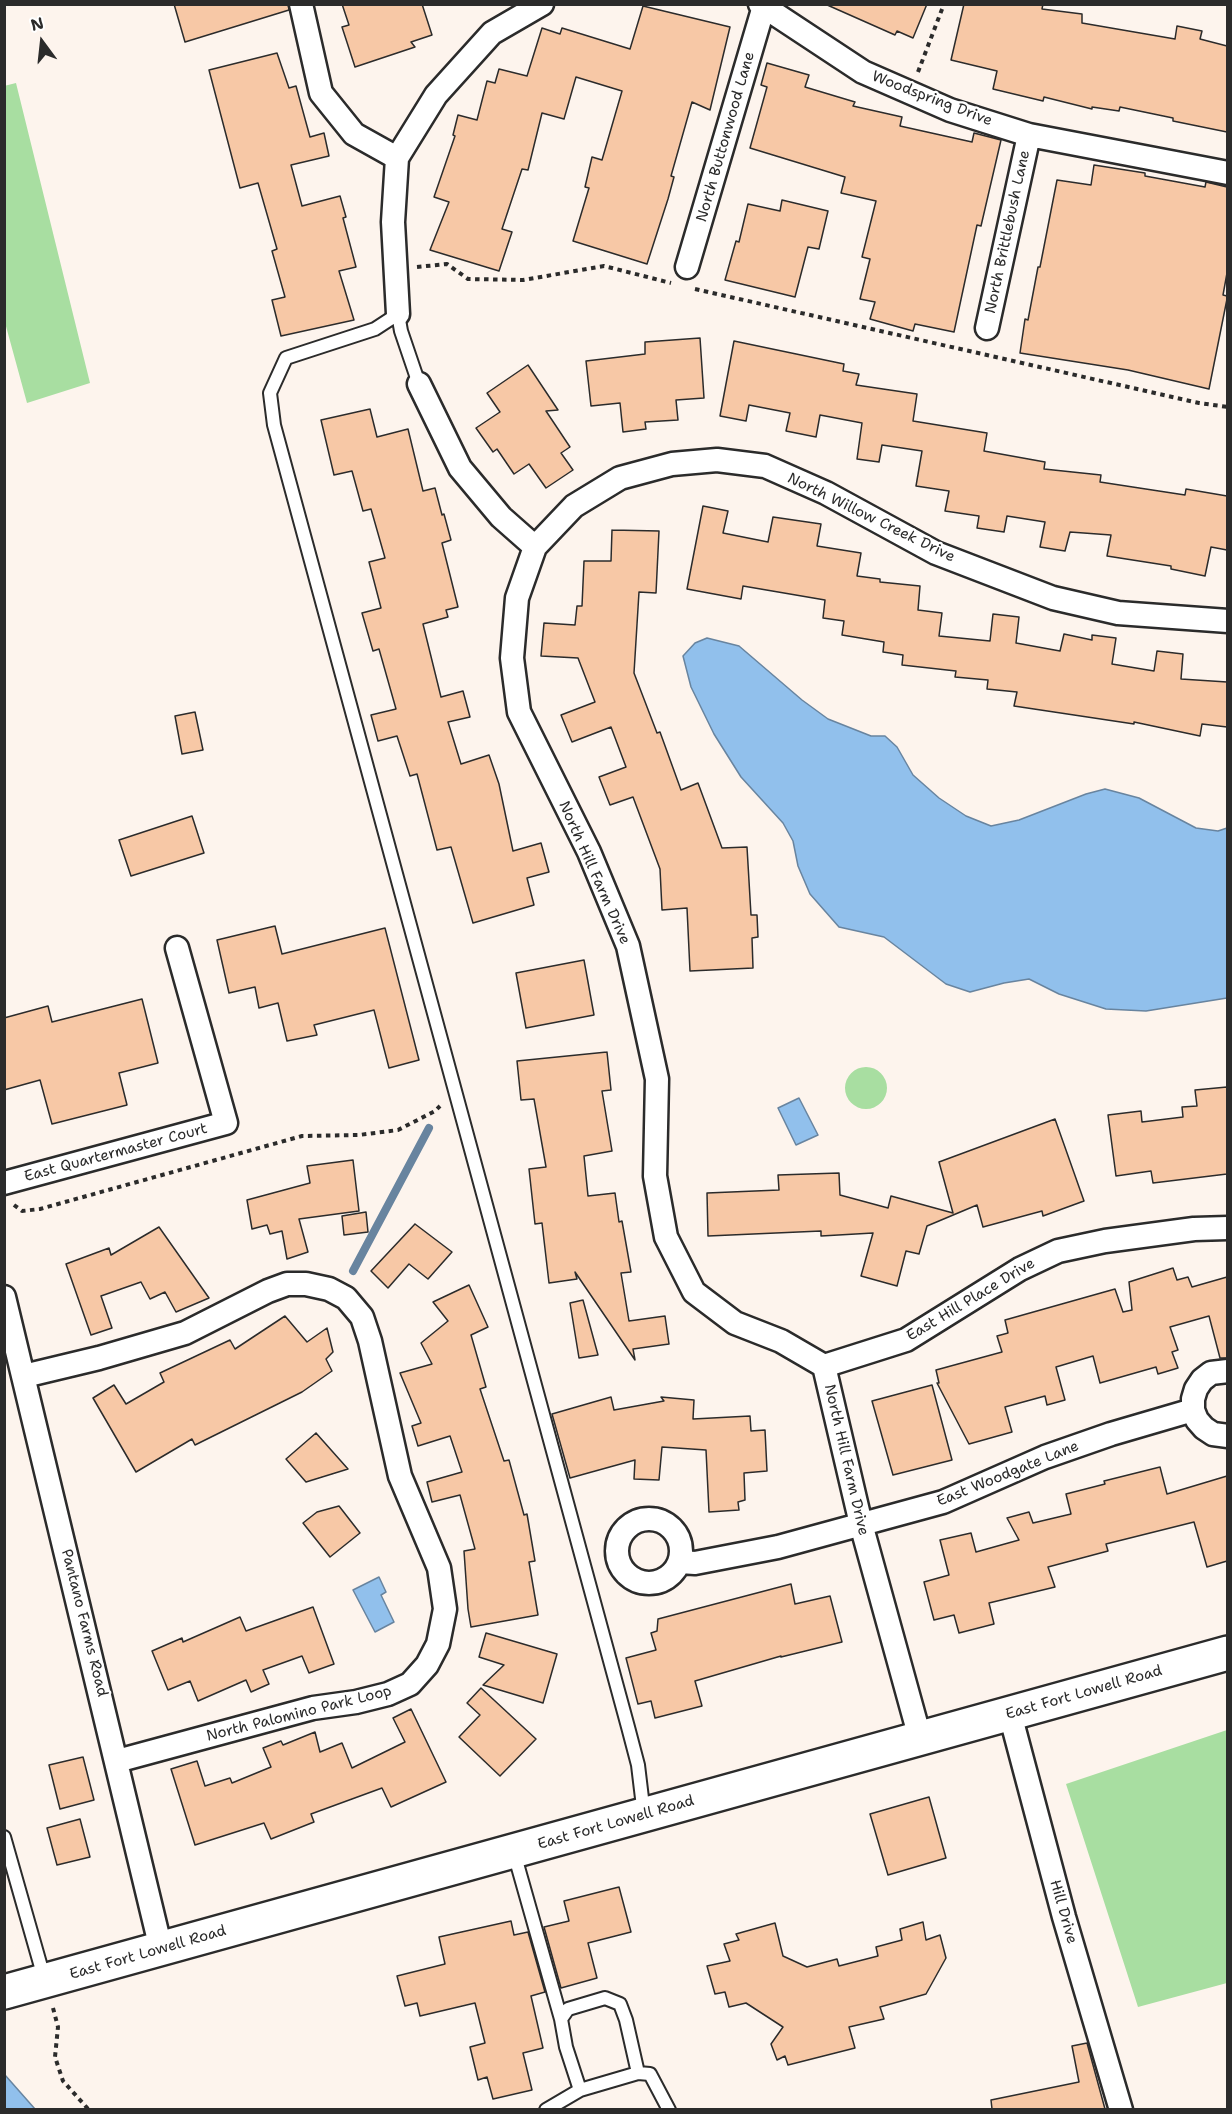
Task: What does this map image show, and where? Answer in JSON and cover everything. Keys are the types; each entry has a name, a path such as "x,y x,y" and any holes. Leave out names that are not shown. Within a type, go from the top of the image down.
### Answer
{"street":[{"path":"301,4 321,93 354,134 397,158"},
{"path":"398,314 393,222 397,158 436,95 492,33 542,4"},
{"name":"Woodspring Drive","path":"762,5 863,72 950,110 1029,135 1227,173"},
{"name":"North Buttonwood Lane","path":"680,275 762,5"},
{"name":"North Brittlebush Lane","path":"987,328 1029,135"},
{"path":"419,384 460,468 501,517 535,547"},
{"name":"North Willow Creek Drive","path":"535,547 574,506 620,478 672,464 717,460 765,466 826,493 936,553 1053,598 1118,613 1227,621"},
{"name":"North Hill Farm Drive","path":"535,547 517,598 512,658 519,712 588,852 628,946 657,1079 655,1176 666,1237 694,1292 735,1323 782,1341 824,1366 861,1524 920,1738"},
{"name":"East Quartermaster Court","path":"5,1190 226,1123 177,948"},
{"name":"East Hill Place Drive","path":"824,1366 906,1340 1020,1269 1058,1251 1105,1241 1194,1229 1227,1228"},
{"name":"North Palomino Park Loop","path":"24,1376 99,1358 185,1333 286,1284 306,1284 329,1289 346,1298 362,1317 370,1341 399,1476 439,1568 445,1609 438,1644 427,1665 410,1684 388,1694 356,1702 313,1708 117,1761"},
{"name":"Pantano Farms Road","path":"4,1297 161,1949"},
{"path":"1227,1371 1222,1370 1202,1380 1193,1399 1193,1410 1197,1420 1204,1428 1213,1434 1227,1436"},
{"name":"East Woodgate Lane","path":"680,1562 694,1563 778,1547 943,1502 1045,1457 1111,1434 1193,1410"},
{"name":"East Fort Lowell Road","path":"4,1992 1227,1653"},
{"name":"Hill Drive","path":"1010,1713 1064,1917 1121,2109"}],"lane":[{"path":"419,384 401,331 398,314 375,329 286,358 270,393 277,436 631,1736 638,1766 644,1815"},
{"path":"4,1837 46,1982"},
{"path":"513,1852 561,2019 566,2047 580,2090"},
{"path":"561,2019 568,2009 605,1998 620,2004 638,2073"},
{"path":"546,2109 580,2090 638,2073 650,2074 669,2109"}],"path":[{"path":"911,93 944,4"},
{"path":"416,268 447,264 468,279 523,280 604,266 680,275"},
{"path":"694,289 1198,404 1227,407"},
{"path":"5,1190 22,1211 40,1209 302,1137 359,1135 398,1130 435,1111 455,1090"},
{"path":"46,1982 58,2027 55,2057 63,2081 89,2109"}],"green space":[{"path":"16,83 90,383 27,403 4,319 4,86"},
{"path":"866,1067 881,1073 887,1088 881,1103 866,1109 851,1103 845,1088 851,1073"},
{"path":"1227,1730 1227,1983 1138,2007 1066,1784"}],"water":[{"path":"707,638 739,646 828,719 871,736 885,736 897,747 913,775 939,798 966,816 991,826 1019,820 1105,789 1139,798 1196,828 1218,831 1227,828 1227,998 1146,1011 1106,1009 1059,994 1029,979 970,992 946,984 884,937 839,927 810,894 798,866 793,841 783,823 741,777 714,734 691,687 683,656 695,643"},
{"path":"799,1098 818,1135 796,1145 778,1108"},
{"path":"379,1577 386,1592 381,1595 394,1622 375,1632 353,1590"},
{"path":"5,2075 35,2109 5,2109"}],"building":[{"path":"174,4 288,4 289,10 185,42"},
{"path":"342,4 422,4 432,35 411,42 415,47 355,67 342,27 349,25"},
{"path":"825,4 927,4 913,38 897,31 895,35"},
{"path":"964,4 1043,4 1042,9 1082,14 1082,23 1175,39 1177,26 1202,31 1200,39 1227,46 1227,132 1120,107 1119,111 1092,107 1092,109 1044,97 1043,101 993,89 997,71 951,60"},
{"path":"643,6 730,27 710,110 692,102 671,176 674,177 668,199 647,264 573,241 589,188 585,187 592,157 602,160 622,91 576,77 564,119 542,113 528,170 522,169 502,229 512,232 499,271 430,250 449,202 434,197 455,136 453,135 458,115 477,120 487,81 495,83 499,69 527,76 542,28 560,34 562,28 630,49"},
{"path":"277,53 289,88 296,86 310,137 324,133 329,156 291,165 302,206 340,196 346,217 343,218 356,267 339,271 354,320 281,336 272,300 285,297 272,251 277,249 258,183 240,188 209,70"},
{"path":"767,63 809,75 805,87 855,102 853,106 902,117 900,126 972,142 974,133 1001,140 981,226 977,225 954,332 915,324 913,331 870,319 875,302 860,299 870,259 862,257 876,201 841,193 845,177 750,148 767,87 761,85"},
{"path":"1094,165 1145,173 1145,176 1205,187 1206,182 1227,187 1227,273 1223,295 1227,296 1227,299 1209,389 1128,370 1020,353 1025,319 1028,320 1057,180 1091,185"},
{"path":"782,200 828,211 819,249 808,247 795,297 725,280 736,241 739,242 748,204 780,211"},
{"path":"700,338 704,398 676,400 678,420 645,422 646,429 623,432 620,403 591,406 586,361 645,354 645,342"},
{"path":"734,341 844,364 843,371 859,374 856,385 917,394 913,421 987,433 984,451 1045,462 1044,469 1101,475 1100,482 1185,495 1186,489 1227,496 1227,550 1211,547 1205,576 1171,569 1171,566 1107,556 1111,535 1070,532 1065,551 1040,547 1045,522 1007,516 1004,532 977,528 979,516 945,511 949,491 916,486 922,451 882,445 879,462 857,459 862,423 820,415 816,437 786,431 790,413 749,405 746,421 720,416"},
{"path":"528,365 558,410 546,411 570,447 561,453 573,470 546,488 529,464 514,474 497,449 493,452 476,428 500,412 487,393"},
{"path":"370,409 377,437 408,429 423,491 435,488 451,540 442,543 458,607 446,610 448,617 423,624 441,697 463,691 470,717 448,722 461,764 489,755 499,784 513,851 541,843 549,872 527,878 534,905 473,923 451,847 437,850 417,774 410,776 397,736 378,741 371,715 396,709 379,649 373,651 362,613 381,608 369,562 385,558 371,509 363,511 352,471 334,475 321,420"},
{"path":"703,506 728,511 723,533 768,542 773,517 821,524 817,546 861,553 857,576 880,579 880,582 920,586 918,610 942,613 939,636 990,641 993,614 1019,617 1016,643 1060,651 1064,634 1092,640 1092,635 1116,638 1112,664 1154,671 1157,651 1183,654 1181,679 1227,682 1227,727 1202,724 1200,736 1134,722 1134,724 1014,706 1017,692 987,689 988,680 955,677 956,671 902,665 903,655 883,652 884,642 842,635 844,621 823,618 825,600 743,586 741,599 687,589"},
{"path":"612,530 659,531 656,593 639,592 634,673 657,733 660,732 681,790 698,783 722,848 747,847 751,915 757,915 758,937 752,938 753,968 690,971 687,908 662,910 660,869 633,797 610,805 599,777 626,767 611,727 572,742 561,715 595,702 578,658 541,656 544,623 575,625 577,606 582,606 584,561 611,561"},
{"path":"195,712 203,750 182,754 175,716"},
{"path":"192,816 204,853 131,876 119,840"},
{"path":"275,926 282,954 385,928 419,1060 389,1068 374,1010 314,1025 317,1035 287,1041 278,1003 259,1008 255,987 229,993 217,940"},
{"path":"584,960 594,1015 526,1028 516,973"},
{"path":"142,999 158,1063 119,1073 127,1105 52,1124 40,1080 4,1090 4,1018 48,1006 52,1022"},
{"path":"607,1052 611,1090 602,1091 612,1151 584,1156 588,1196 615,1193 619,1222 622,1221 631,1272 621,1273 629,1321 665,1316 669,1344 633,1349 635,1360 575,1272 577,1279 549,1283 542,1223 535,1224 529,1169 546,1167 534,1099 521,1100 517,1061"},
{"path":"1227,1087 1227,1174 1153,1183 1151,1171 1116,1176 1108,1115 1141,1111 1142,1122 1183,1117 1182,1107 1197,1106 1195,1090"},
{"path":"1055,1119 1084,1201 1043,1216 1042,1211 983,1227 977,1205 927,1226 919,1254 906,1251 897,1286 861,1276 873,1233 821,1236 821,1231 708,1236 707,1193 779,1190 778,1175 839,1173 840,1195 888,1208 891,1196 953,1213 939,1162"},
{"path":"353,1160 359,1211 299,1219 308,1252 287,1259 282,1231 270,1234 267,1225 252,1229 247,1200 310,1183 307,1166"},
{"path":"366,1212 368,1232 344,1235 342,1216"},
{"path":"415,1224 452,1252 428,1279 409,1264 388,1288 371,1271"},
{"path":"159,1227 209,1298 176,1312 165,1292 150,1299 141,1282 101,1296 112,1328 91,1335 66,1264 109,1248 111,1255"},
{"path":"1173,1268 1177,1280 1188,1277 1192,1287 1227,1277 1227,1358 1220,1358 1209,1316 1170,1327 1178,1350 1172,1352 1178,1368 1158,1374 1156,1367 1100,1383 1093,1356 1056,1367 1065,1400 1047,1405 1045,1396 1005,1407 1012,1432 969,1444 937,1383 939,1383 936,1370 1002,1352 997,1336 1008,1333 1005,1320 1115,1289 1123,1312 1132,1310 1129,1282"},
{"path":"469,1285 488,1327 471,1335 486,1387 480,1389 504,1461 509,1460 524,1515 527,1514 535,1561 529,1562 538,1615 471,1627 464,1551 475,1549 460,1495 432,1502 427,1482 462,1472 450,1436 418,1446 412,1426 421,1423 400,1373 432,1364 421,1343 448,1321 433,1302"},
{"path":"583,1300 598,1355 579,1358 570,1303"},
{"path":"285,1316 307,1342 327,1328 333,1352 326,1359 332,1371 302,1392 195,1445 192,1439 136,1472 93,1398 114,1385 126,1404 164,1382 160,1373 230,1340 235,1349"},
{"path":"932,1385 952,1460 893,1475 872,1401"},
{"path":"611,1397 614,1410 664,1401 661,1397 694,1400 693,1419 750,1416 751,1431 765,1430 767,1471 744,1473 745,1500 738,1502 739,1510 709,1512 706,1450 662,1447 659,1480 634,1479 635,1460 570,1478 552,1414"},
{"path":"316,1433 348,1469 306,1482 286,1459"},
{"path":"1160,1467 1167,1494 1227,1476 1227,1561 1207,1567 1194,1522 1106,1544 1108,1551 1048,1567 1055,1587 989,1603 994,1624 959,1633 954,1615 934,1620 924,1582 949,1575 940,1540 971,1533 976,1552 1019,1540 1007,1518 1029,1512 1033,1523 1071,1514 1066,1494 1105,1484 1104,1481"},
{"path":"339,1506 360,1533 330,1557 303,1523 317,1512"},
{"path":"791,1584 795,1604 830,1596 842,1642 781,1656 695,1681 702,1706 655,1718 651,1701 638,1704 626,1658 656,1650 651,1633 657,1631 658,1619"},
{"path":"313,1607 334,1664 309,1673 302,1656 263,1670 269,1684 251,1692 246,1680 198,1701 190,1681 168,1690 152,1651 182,1638 183,1642 240,1617 246,1631"},
{"path":"486,1633 557,1654 543,1703 483,1685 504,1665 479,1657"},
{"path":"481,1688 536,1739 500,1776 459,1737 480,1715 467,1703"},
{"path":"411,1709 446,1782 391,1807 382,1788 311,1814 314,1822 271,1839 264,1823 195,1845 171,1769 197,1761 205,1786 230,1778 232,1783 271,1767 263,1748 281,1741 283,1745 315,1732 320,1752 342,1743 352,1768 405,1742 393,1718"},
{"path":"83,1757 94,1800 60,1809 49,1765"},
{"path":"929,1797 946,1858 888,1875 870,1814"},
{"path":"80,1819 90,1857 57,1865 47,1828"},
{"path":"619,1887 631,1932 588,1943 597,1978 561,1988 544,1927 569,1921 564,1901"},
{"path":"511,1921 514,1935 528,1932 545,1992 531,1996 543,2048 523,2053 532,2090 493,2099 487,2077 478,2080 470,2047 485,2043 475,2003 420,2016 417,2003 405,2006 397,1976 445,1964 439,1937"},
{"path":"923,1922 926,1940 940,1935 946,1958 926,1994 880,2007 884,2019 849,2027 855,2048 788,2065 785,2056 777,2060 771,2044 783,2027 746,2003 729,2007 725,1992 715,1994 707,1966 730,1961 724,1944 739,1940 736,1934 775,1923 783,1956 807,1967 837,1959 839,1966 878,1956 876,1947 902,1940 900,1929"},
{"path":"1087,2043 1105,2109 992,2109 991,2100 1079,2082 1072,2046"}],"waterway":[{"path":"353,1271 429,1128"}]}
